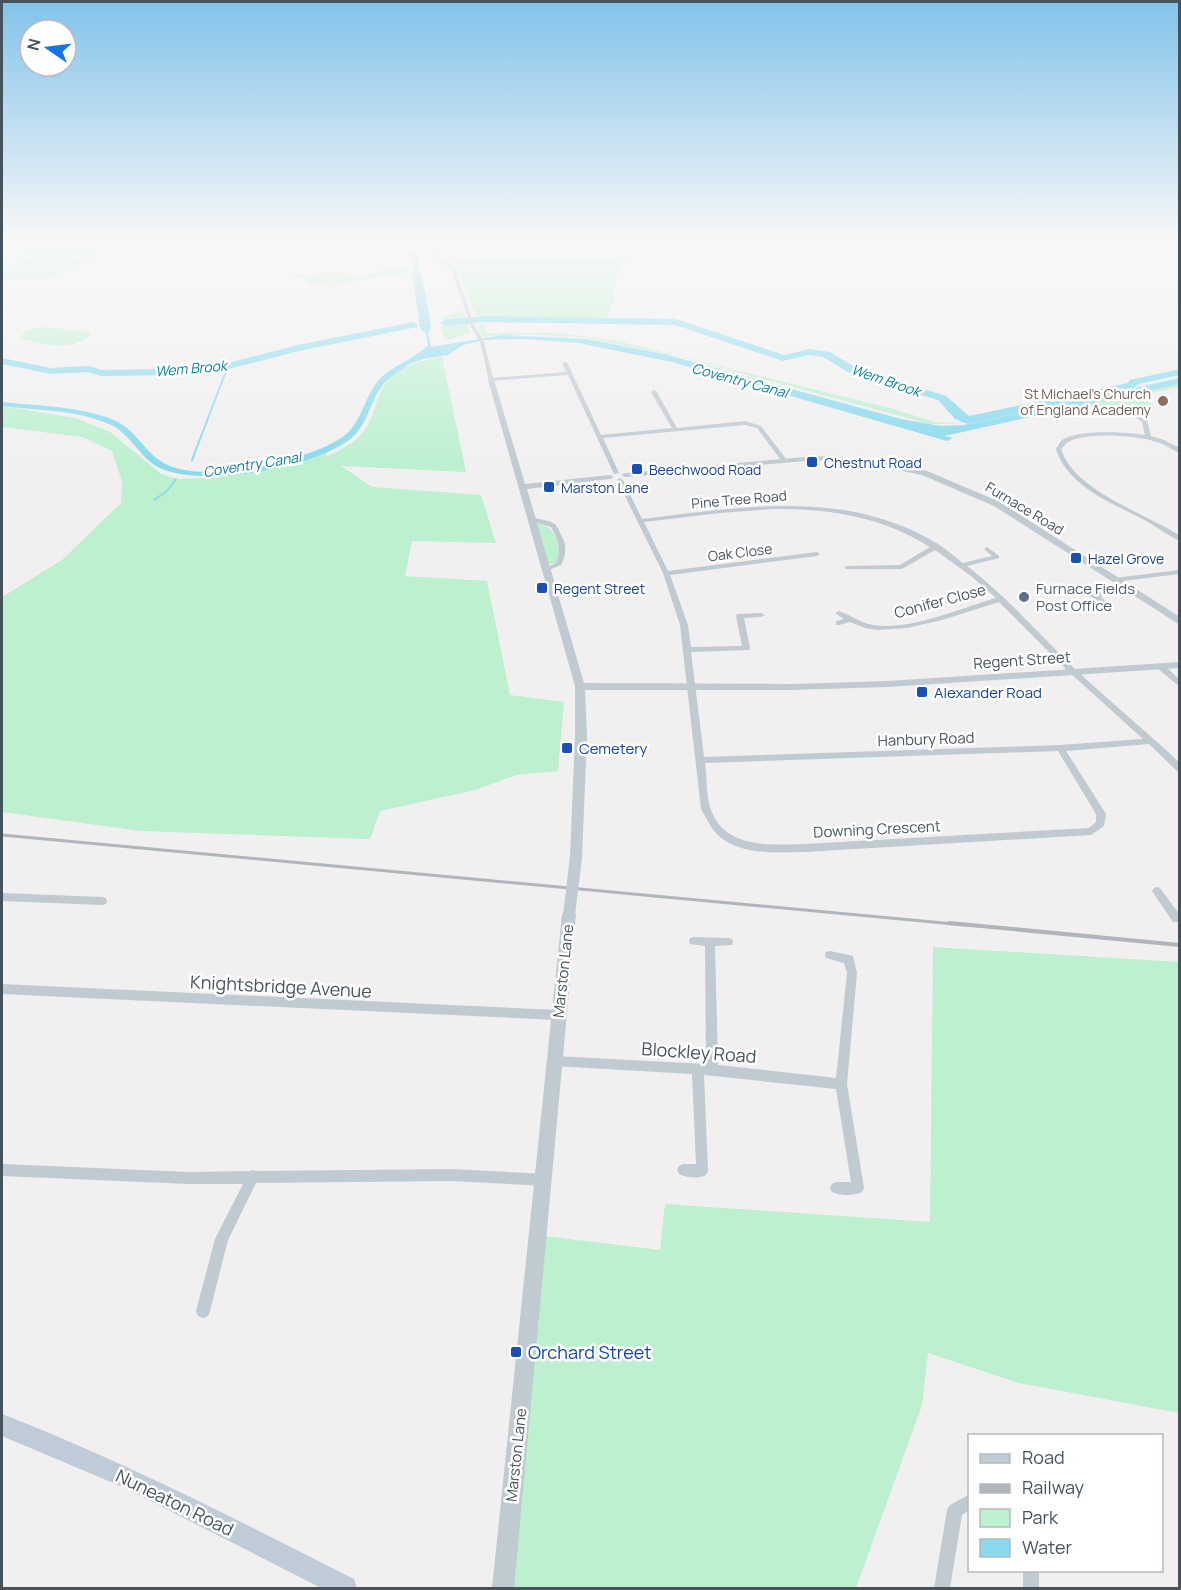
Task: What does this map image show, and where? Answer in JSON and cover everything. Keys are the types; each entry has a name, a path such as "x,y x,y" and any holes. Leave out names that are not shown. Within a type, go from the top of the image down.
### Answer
{"main road":[{"name":"Nuneaton Road","path":"2,1425 68,1449 202,1514 345,1588"}],"street":[{"name":"Marston Lane","path":"470,317 480,339 580,686 581,736 576,857 558,1016 545,1180 503,1588"},
{"path":"566,363 666,573 684,625 692,687"},
{"path":"491,380 570,373"},
{"path":"654,392 675,429"},
{"path":"1125,407 1145,422 1148,438"},
{"path":"1109,408 1135,407"},
{"path":"600,437 736,423 754,424 764,433 783,459"},
{"path":"1179,450 1134,435 1071,438 1062,441 1058,452 1067,466 1107,500 1179,539"},
{"name":"Furnace Road","path":"523,487 783,459 863,461 939,478 997,504 1179,622"},
{"name":"Pine Tree Road","path":"640,521 762,507 813,508 855,514 880,521 910,532 964,565 1073,671"},
{"path":"531,519 553,526 564,542 564,553 560,564 546,569"},
{"path":"848,568 902,567 936,546"},
{"path":"964,565 997,557 987,549"},
{"name":"Oak Close","path":"666,573 817,554"},
{"path":"1114,580 1179,572"},
{"path":"1095,597 1124,587"},
{"path":"1086,591 1104,603"},
{"name":"Conifer Close","path":"839,613 861,625 888,628 917,623 1001,599"},
{"path":"687,650 746,648 740,616 760,615"},
{"path":"839,623 851,619"},
{"name":"Regent Street","path":"580,686 888,684 1179,665"},
{"path":"1160,666 1179,685"},
{"path":"1073,671 1152,741 1179,769"},
{"name":"Downing Crescent","path":"692,687 706,809 712,826 733,843 758,848 805,848 1091,831 1101,824 1101,814 1060,748"},
{"name":"Hanbury Road","path":"700,760 1060,748 1152,741"},
{"path":"1157,891 1177,919"},
{"path":"2,897 102,901"},
{"path":"1168,906 1179,903"},
{"path":"694,941 728,942"},
{"path":"710,942 712,1070"},
{"path":"830,955 849,958 852,973 841,1083 858,1188 836,1188"},
{"name":"Knightsbridge Avenue","path":"2,989 558,1016"},
{"name":"Blockley Road","path":"554,1061 712,1070 841,1083"},
{"path":"684,1170 702,1172 698,1069"},
{"path":"2,1170 189,1178 452,1175 545,1180"},
{"path":"203,1311 222,1239 253,1176"},
{"path":"942,1588 955,1510 968,1502"},
{"path":"1031,1572 1031,1588"}],"green space":[{"path":"465,317 470,333 446,340 440,327 446,325 445,321 440,318"},
{"path":"477,317 608,317 606,322 478,320"},
{"path":"481,324 486,325 485,333 559,333 618,341 890,408 935,422 957,423 1045,405 965,423 930,424 681,357 587,338 525,334 480,337 478,332"},
{"path":"43,327 90,332 91,334 83,340 66,345 20,338 26,330"},
{"path":"442,357 466,472 341,466 372,487 481,495 496,543 412,541 405,576 487,581 510,695 564,702 558,771 516,775 475,790 380,811 370,839 141,831 2,812 2,597 62,560 121,503 122,481 112,451 82,437 2,427 2,406 76,418 110,432 160,473 176,479 214,478 220,473 294,461 326,450 326,457 337,452 352,443 364,431 371,420 382,389 397,372 426,360"},
{"path":"1179,384 1179,387 1139,396 1154,405 1091,407 1069,412 1066,410"},
{"path":"536,522 543,524 556,537 559,550 557,563 549,564"},
{"path":"933,947 1179,962 1179,1413 1019,1383 928,1353 922,1405 856,1588 509,1588 544,1236 660,1250 665,1204 930,1222"}],"water":[{"path":"418,317 429,317 431,326 428,334 431,347 503,335 586,339 664,354 901,419 941,426 964,425 1179,378 1180,384 944,436 953,438 947,441 672,362 578,343 524,339 485,340 463,345 448,355 423,359 396,369 428,346 426,334 420,328"}],"waterway":[{"name":"Wem Brook","path":"445,323 484,319 676,322 783,358 809,352 826,354 852,370 942,398 959,416 968,420 1133,385 1134,382 1180,372"},
{"name":"Wem Brook","path":"2,361 51,371 89,369 101,373 166,372 228,366 298,348 413,325"},
{"name":"Coventry Canal","path":"2,404 73,412 101,418 121,427 151,458 165,467 204,474 229,473 280,465 304,458 341,442 355,431 381,382 410,361"},
{"path":"192,460 228,366"},
{"path":"154,500 167,491 176,479"}],"railway":[{"path":"2,835 965,925"},
{"path":"949,923 1180,945"}],"place":[{"name":"St Michael's Church of England Academy","path":"1163,401"},
{"name":"Chestnut Road","path":"812,462"},
{"name":"Beechwood Road","path":"637,469"},
{"name":"Marston Lane","path":"549,487"},
{"name":"Hazel Grove","path":"1076,558"},
{"name":"Regent Street","path":"542,588"},
{"name":"Furnace Fields Post Office","path":"1024,597"},
{"name":"Alexander Road","path":"922,692"},
{"name":"Cemetery","path":"567,748"},
{"name":"Orchard Street","path":"516,1352"}]}
